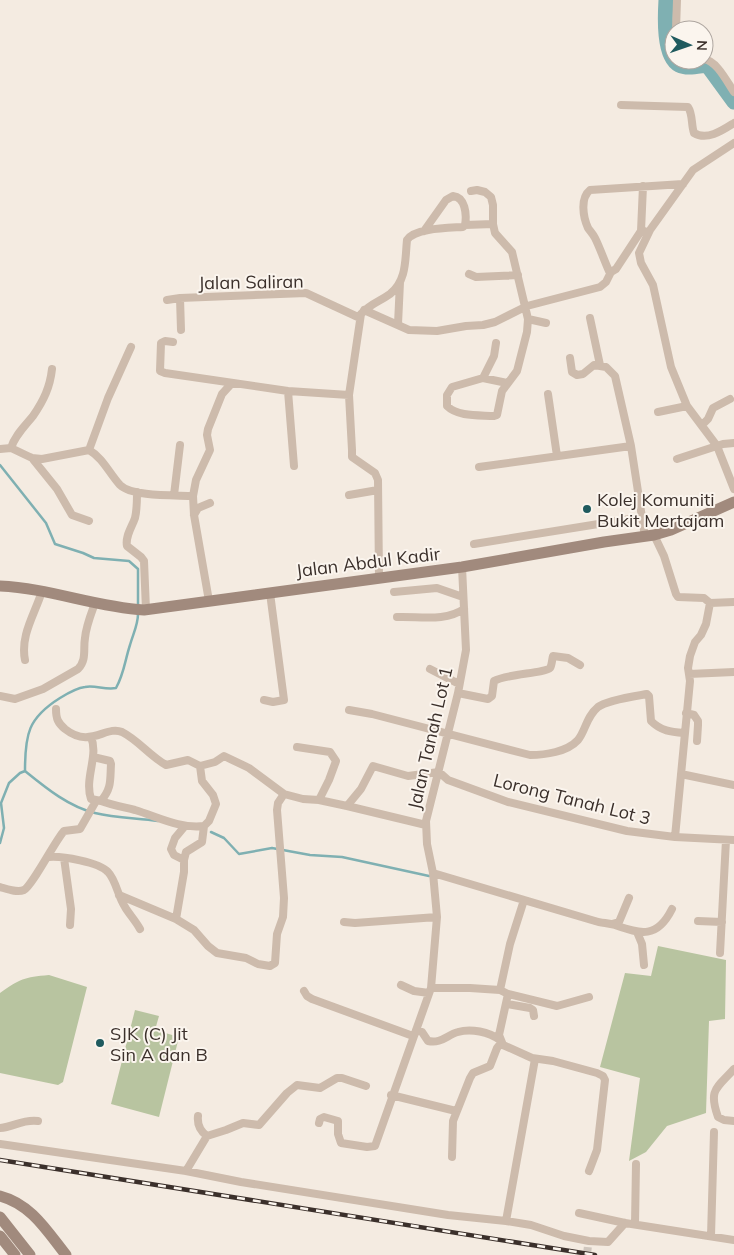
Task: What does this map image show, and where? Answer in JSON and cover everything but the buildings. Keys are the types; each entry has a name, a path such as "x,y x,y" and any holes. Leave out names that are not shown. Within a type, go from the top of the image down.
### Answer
{"main road":[{"name":"Jalan Abdul Kadir","path":"0,586 42,591 95,603 141,610 462,567 649,536 671,530 734,502"},
{"path":"0,1196 23,1205 33,1214 66,1255"},
{"path":"0,1217 30,1255"},
{"path":"0,1236 15,1255"}],"street":[{"path":"676,20 677,0"},
{"path":"714,65 734,92"},
{"path":"621,105 688,107 694,133 701,136 720,132 734,123"},
{"path":"364,310 410,330 422,332 495,322 525,306 600,287 606,282 611,272 616,269 693,170 734,143"},
{"path":"611,272 595,237 589,229 584,204 586,194 590,190 683,184"},
{"path":"643,186 645,231 639,253 641,263 653,286 671,366 687,406 717,446 734,489"},
{"path":"471,191 485,192 491,197 495,233 512,252 528,319 523,352 517,371 502,391 497,415 460,414 452,412 447,406 447,395 452,387 483,378 507,383"},
{"path":"424,231 446,200 452,196 458,196 463,200 465,225"},
{"path":"398,324 400,282 404,268 407,240 410,236 417,232 463,227 465,225 493,224"},
{"path":"469,274 476,277 518,275"},
{"path":"380,578 378,480 375,473 352,457 349,394 361,314 368,306 390,294 400,282"},
{"name":"Jalan Saliran","path":"167,300 306,294 360,318"},
{"path":"180,298 181,330"},
{"path":"590,318 600,365"},
{"path":"528,319 546,323"},
{"path":"173,342 165,341 161,343 160,371 165,373 288,391 349,394"},
{"path":"483,378 494,356 496,343"},
{"path":"89,450 108,398 131,347"},
{"path":"570,358 572,372 577,376 583,374 594,365 606,367 615,376 631,446 642,517 649,536 664,556 678,597 704,598 710,603 734,602"},
{"path":"11,448 13,441 33,416 49,390 52,368"},
{"path":"209,601 194,515 193,496 196,480 210,450 207,435 208,429 222,394 232,384"},
{"path":"288,391 294,466"},
{"path":"548,394 557,456"},
{"path":"702,426 713,408 730,399"},
{"path":"658,412 687,406"},
{"path":"677,459 717,446 734,443"},
{"path":"174,495 180,445"},
{"path":"479,467 631,446"},
{"path":"0,449 11,448 32,458 42,459 89,450"},
{"path":"89,450 105,464 119,484 125,489 137,492 193,496"},
{"path":"32,458 54,484 72,515 89,521"},
{"path":"349,495 378,490"},
{"path":"137,492 136,516 126,543 144,562 141,610"},
{"path":"194,515 198,508 210,503"},
{"path":"474,544 642,517"},
{"name":"Jalan Tanah Lot 1","path":"319,1123 320,1119 324,1117 336,1119 338,1121 338,1134 341,1143 367,1147 375,1146 430,990 437,917 433,873 427,844 426,820 458,693 466,650 462,567"},
{"path":"394,592 437,588 463,597"},
{"path":"25,660 23,646 30,620 38,606 42,591"},
{"path":"264,700 273,702 284,700 270,593"},
{"path":"0,696 15,700 43,690 78,669 82,665 85,653 85,638 95,603"},
{"path":"675,837 690,674 688,668 695,642 706,624 710,603"},
{"path":"397,617 443,617 456,614 464,609"},
{"path":"458,693 488,698 492,696 494,681 508,675 546,670 552,665 552,656 568,658 580,665"},
{"path":"430,669 459,684"},
{"path":"690,674 734,672"},
{"path":"349,710 372,714 530,755 562,750 578,740 588,718 599,706 607,702 647,694 649,696 651,721 664,730 684,733"},
{"path":"56,709 59,724 71,734 84,738 119,731 130,737 154,758 166,765 188,760 200,766 215,762 224,756 249,768 284,794 347,806 426,825"},
{"path":"686,713 694,715 698,721 697,741"},
{"path":"92,737 95,744 89,777 89,794 96,803 134,810 185,826 204,826"},
{"path":"297,746 330,752 336,761 319,800"},
{"path":"0,887 23,891 44,860 49,856 57,838 64,831 80,829 96,803 109,790 110,761 93,756"},
{"path":"176,919 186,852 202,842 204,826 209,821 216,804 213,795 202,782 200,766"},
{"path":"347,806 361,789 373,766 408,776 439,772"},
{"name":"Lorong Tanah Lot 3","path":"439,772 448,780 508,802 627,831 675,837 730,840"},
{"path":"681,774 734,785"},
{"path":"119,895 176,919 194,930 208,946 217,952 246,958 258,964 270,966 275,963 277,934 283,916 283,875 277,810 278,803 284,794"},
{"path":"184,860 174,855 171,849 185,826"},
{"path":"720,953 730,840"},
{"path":"49,856 102,868 109,873 125,908 140,929"},
{"path":"64,858 71,909 70,925"},
{"path":"433,873 637,932 644,933 661,925 672,909"},
{"path":"612,924 619,922 629,898"},
{"path":"500,990 510,944 524,900"},
{"path":"344,922 437,917"},
{"path":"698,921 722,922"},
{"path":"637,932 642,944 644,965"},
{"path":"400,985 414,991 470,988 500,990 508,994 558,1006 589,997"},
{"path":"304,990 307,996 312,999 414,1033 422,1032 428,1041 439,1042 459,1031 486,1033 513,1051 535,1059 553,1061 603,1076 605,1080 597,1150 589,1171"},
{"path":"452,1157 453,1122 456,1111 473,1073 490,1066 500,1041 499,1034 508,994"},
{"path":"506,1004 530,1008 533,1010 534,1016"},
{"path":"506,1221 535,1059"},
{"path":"734,1069 720,1082 714,1092 713,1104 718,1117 734,1121"},
{"path":"186,1171 207,1136 242,1123 259,1124 287,1093 297,1086 320,1088 337,1078 366,1086"},
{"path":"392,1095 456,1111"},
{"path":"198,1116 198,1127 207,1136"},
{"path":"0,1128 9,1127 14,1123 31,1120 38,1121"},
{"path":"711,1236 714,1132"},
{"path":"0,1144 186,1171 241,1182 448,1215 531,1225 588,1243 608,1242 625,1222"},
{"path":"635,1224 636,1164"},
{"path":"580,1212 635,1224 734,1240"}],"green space":[{"path":"658,946 726,960 725,1019 709,1021 706,1113 667,1126 646,1152 629,1161 640,1078 600,1067 625,973 651,976"},
{"path":"49,975 87,987 63,1082 58,1085 0,1073 0,993 23,980"},
{"path":"135,1010 159,1016 155,1030 179,1037 159,1117 111,1104"}],"waterway":[{"path":"666,0 666,36 670,54 674,61 685,67 707,65 734,102"},
{"path":"0,465 46,523 55,544 94,558 129,561 138,569 138,606"},
{"path":"25,771 26,747 30,728 49,705 78,688 116,688 123,672 138,614"},
{"path":"0,843 4,828 1,803 9,783 25,771 58,796 85,810 111,816 158,821"},
{"path":"211,832 224,838 239,854 272,848 310,855 342,857 429,876"}],"tunnel":[{"path":"587,1255 588,1245"}],"railway":[{"path":"0,1160 595,1255"}],"place":[{"name":"Kolej Komuniti Bukit Mertajam","path":"587,509"},
{"name":"SJK (C) Jit Sin A dan B","path":"100,1043"}]}
